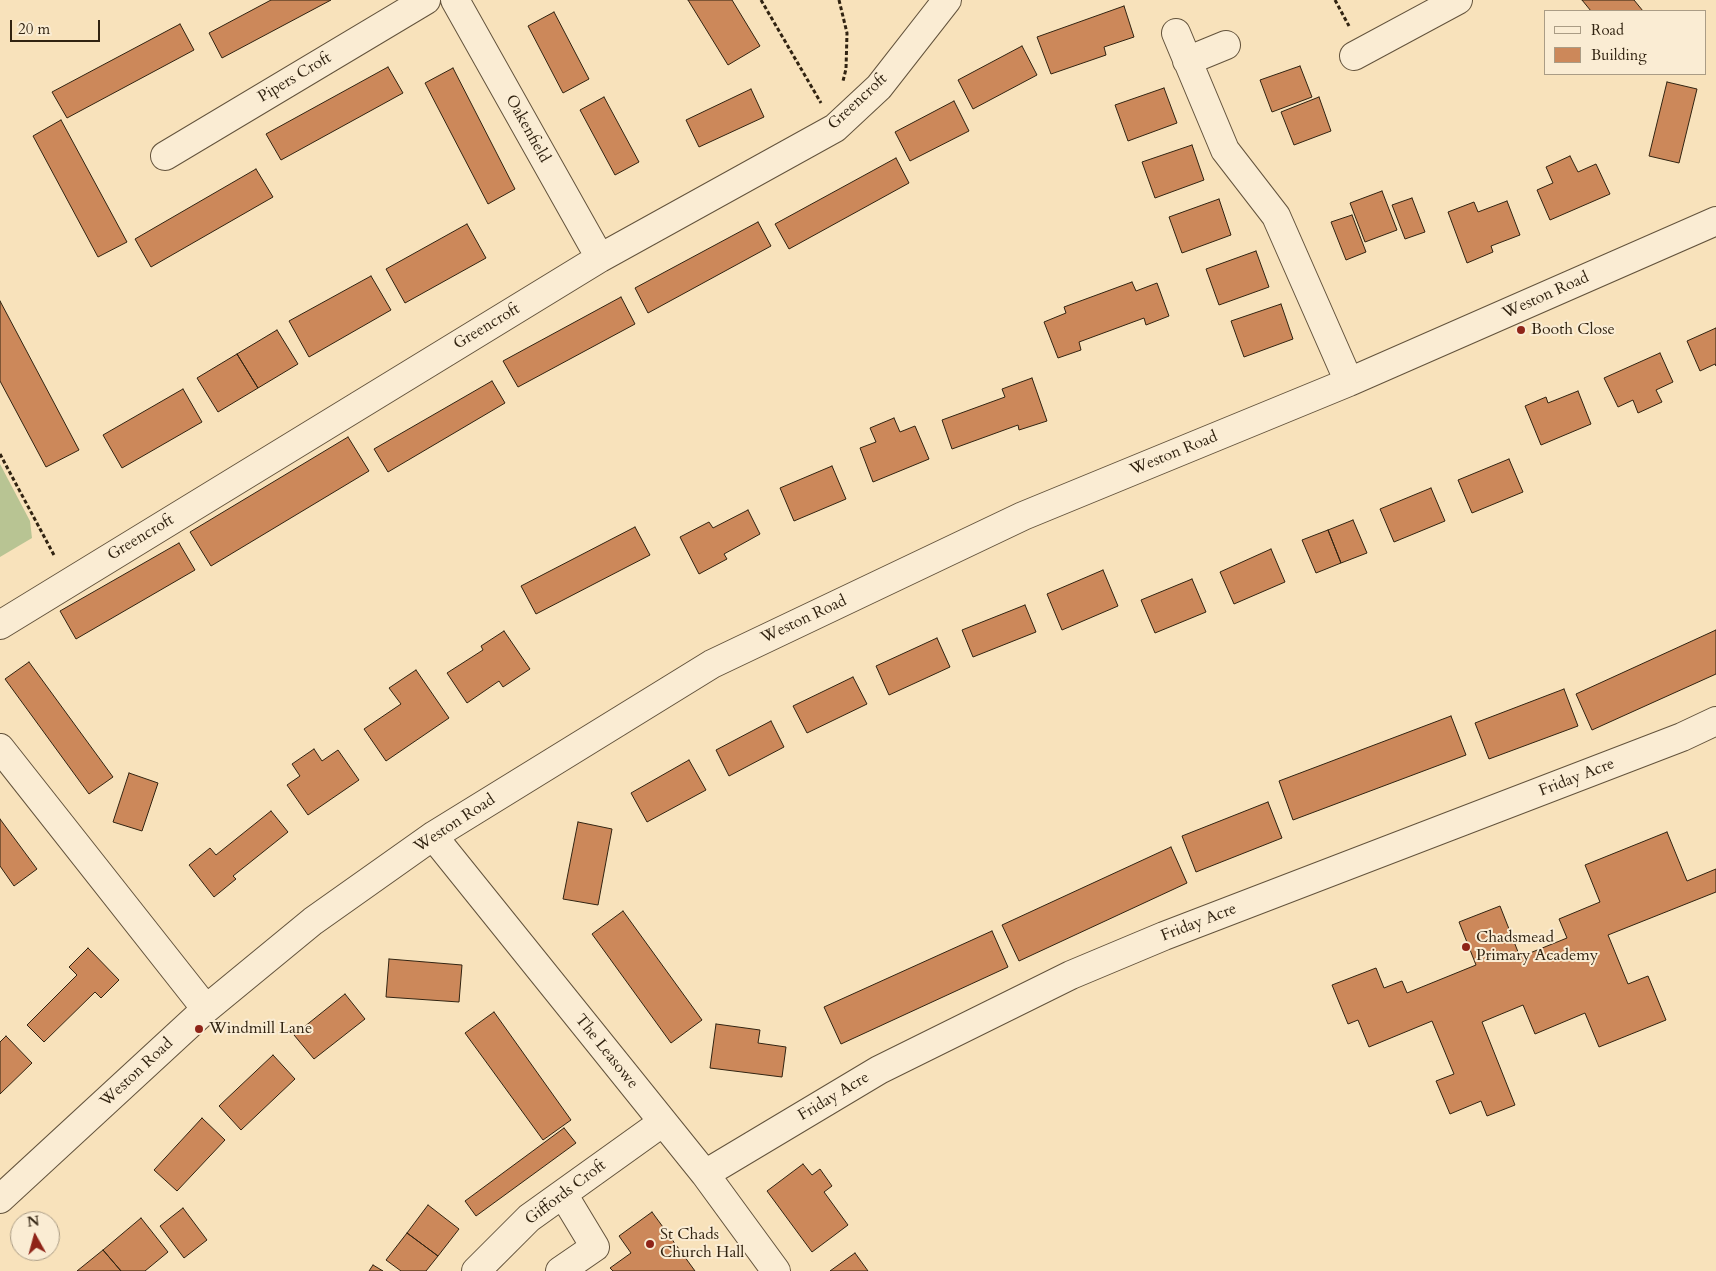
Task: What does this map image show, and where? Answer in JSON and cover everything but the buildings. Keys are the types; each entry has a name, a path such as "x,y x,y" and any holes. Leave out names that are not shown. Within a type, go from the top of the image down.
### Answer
{"street":[{"name":"Pipers Croft","path":"165,156 426,0"},
{"name":"Oakenfield","path":"455,0 600,258"},
{"name":"Greencroft","path":"0,625 600,258 835,128 879,87 947,0"},
{"path":"1354,56 1458,0"},
{"path":"1176,32 1225,150 1276,216 1349,382"},
{"path":"1187,61 1226,46"},
{"name":"Weston Road","path":"0,1198 206,1009 313,921 433,836 712,664 1023,516 1349,382 1716,221"},
{"name":"Friday Acre","path":"704,1174 879,1070 1071,976 1164,936 1682,737 1716,721"},
{"path":"0,748 206,1009"},
{"name":"The Leasowe","path":"433,836 663,1122 776,1271"},
{"name":"Giffords Croft","path":"476,1271 529,1218 663,1122"},
{"path":"560,1271 595,1247 563,1194"}],"path":[{"path":"761,0 835,128"},
{"path":"839,0 847,33 846,68 842,83"},
{"path":"0,454 68,582"}],"green space":[{"path":"0,464 30,521 32,538 0,557"}],"place":[{"name":"Booth Close","path":"1521,330"},
{"name":"Chadsmead Primary Academy","path":"1466,947"},
{"name":"Windmill Lane","path":"199,1029"},
{"name":"St Chads Church Hall","path":"650,1244"}]}
